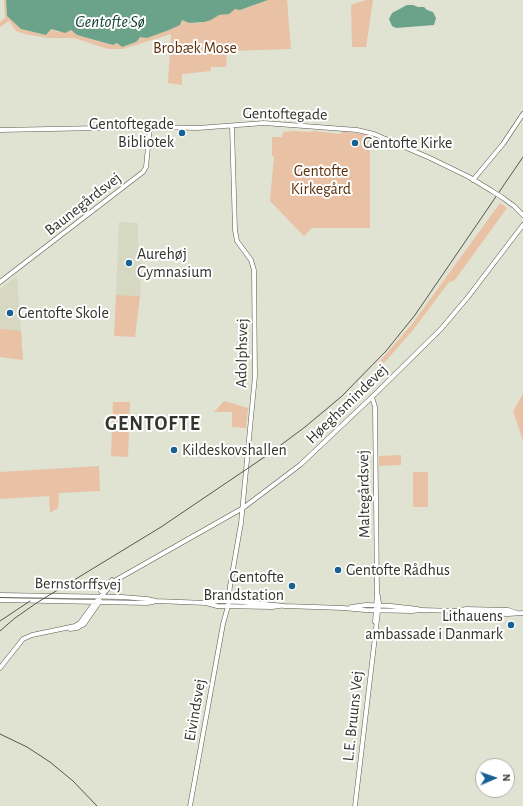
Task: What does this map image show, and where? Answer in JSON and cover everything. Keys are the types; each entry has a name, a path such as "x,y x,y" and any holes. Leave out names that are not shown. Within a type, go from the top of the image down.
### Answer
{"street":[{"path":"473,180 503,144 523,114"},
{"name":"Gentoftegade","path":"0,130 150,127 198,128 253,123 277,123 343,128 368,132 430,158 473,180 503,198 521,211 523,215"},
{"name":"Adolphsvej","path":"227,604 243,508 255,376 255,278 251,260 237,241 235,230 232,126"},
{"name":"Baunegårdsvej","path":"0,282 143,172 146,168 150,127"},
{"name":"Høeghsmindevej","path":"99,596 119,578 243,508 300,465 372,398 441,329 468,297 523,225"},
{"name":"Maltegårdsvej","path":"372,398 375,407 377,608"},
{"path":"0,668 23,639 32,635 61,630 80,623 98,602 99,596 112,580 119,578"},
{"name":"Bernstorffsvej","path":"0,595 99,596 156,601 206,603 217,606 227,604 272,607 343,608 402,606 421,610 508,610 523,613"},
{"name":"Bernstorffsvej","path":"0,600 147,603 156,601"},
{"name":"Eivindsvej","path":"190,806 227,604"},
{"name":"L.E. Bruuns Vej","path":"355,806 377,608"}],"shaded area":[{"name":"Aurehøj Gymnasium","path":"119,222 138,223 138,240 143,277 141,277 140,296 116,295"},
{"name":"Gentofte Skole","path":"17,276 23,360 0,357 0,289"}],"green space":[{"name":"Brobæk Mose","path":"4,0 6,0 7,14 21,29 46,35 51,29 58,32 67,32 71,30 77,35 113,45 117,43 122,47 136,42 140,36 147,38 169,30 180,25 182,20 188,23 201,23 235,9 246,8 268,0 287,0 291,49 227,51 226,67 211,67 211,71 182,74 182,85 168,83 171,34 123,49 108,49 74,38 48,38 25,34 16,31 9,21 0,27 0,22 5,18"},
{"path":"366,0 373,0 366,47 352,47 351,5"},
{"name":"Gentofte Kirkegård","path":"296,131 341,134 342,131 368,135 370,138 370,228 312,228 304,236 270,201 274,157 272,156 272,137 282,137 283,132"},
{"path":"500,203 507,208 454,281 449,282 413,330 384,363 381,360 413,323"},
{"path":"116,295 140,296 135,337 114,336"},
{"path":"0,329 21,331 23,360 0,357"},
{"path":"523,394 523,441 513,411"},
{"path":"224,401 248,408 246,428 232,427 232,412 214,412"},
{"path":"113,402 130,402 128,457 111,456"},
{"path":"401,455 401,465 379,466 379,456"},
{"path":"99,466 100,491 59,493 58,508 50,513 49,496 0,499 0,472"},
{"path":"413,472 428,472 428,507 413,507"}],"water":[{"name":"Gentofte Sø","path":"6,0 268,0 240,10 235,9 229,14 219,15 204,22 189,23 182,20 180,25 169,30 147,38 140,37 136,42 122,47 117,43 113,45 77,35 71,30 65,33 51,29 46,35 21,29 7,16"},
{"path":"407,5 424,7 433,12 436,18 434,25 396,28 392,26 389,19 392,13"}],"tram line":[{"path":"0,631 15,618 38,602 161,527 266,456 305,427 342,396 386,351 415,315 523,157"},
{"path":"0,621 30,601"},
{"path":"0,734 27,747 50,762 73,781 97,806"}],"place":[{"name":"Gentoftegade Bibliotek","path":"182,133"},
{"name":"Gentofte Kirke","path":"355,143"},
{"name":"Aurehøj Gymnasium","path":"129,263"},
{"name":"Gentofte Skole","path":"10,313"},
{"name":"Kildeskovshallen","path":"174,450"},
{"name":"Gentofte Rådhus","path":"338,570"},
{"name":"Gentofte Brandstation","path":"292,586"},
{"name":"Lithauens ambassade i Danmark","path":"511,625"}],"district":[{"name":"GENTOFTE","path":"153,424"}]}
